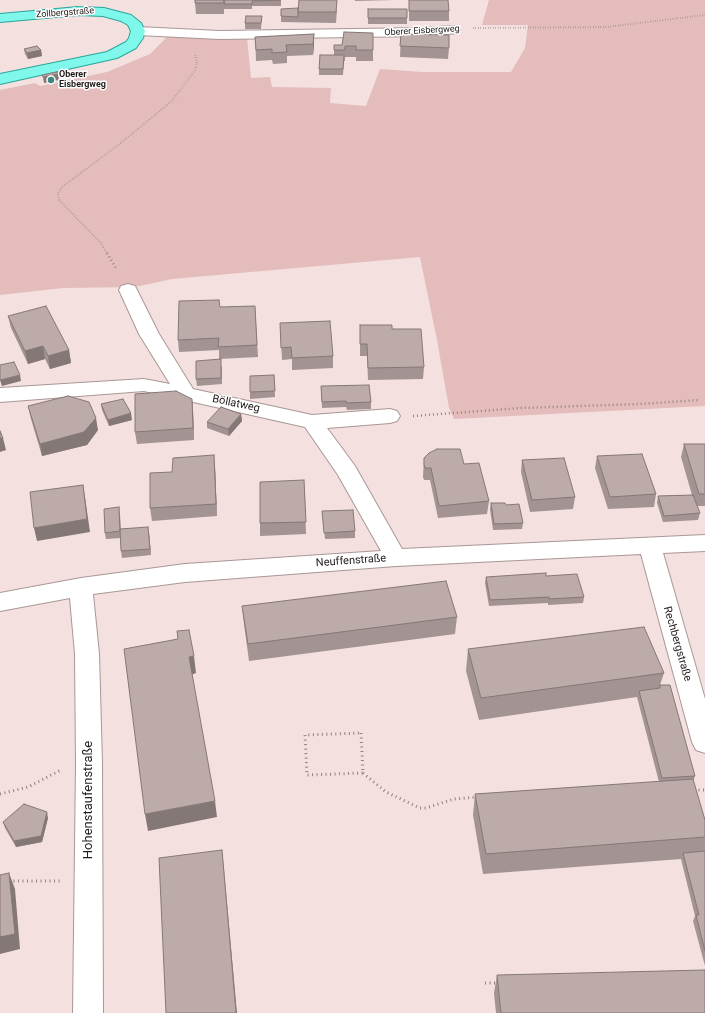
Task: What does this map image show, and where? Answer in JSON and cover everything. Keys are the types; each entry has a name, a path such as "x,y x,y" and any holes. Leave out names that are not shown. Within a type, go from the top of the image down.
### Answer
{"main road":[{"name":"Zollbergstraße","path":"0,18 78,11 104,12 126,18 134,23 138,31"},
{"path":"0,79 112,55 131,45 136,38 138,31"}],"street":[{"name":"Oberer Eisbergweg","path":"138,31 189,34 423,32 453,30"},
{"path":"128,290 149,334 170,366 185,393"},
{"name":"Böllatweg","path":"0,395 140,385 185,393 312,422 390,416"},
{"path":"312,422 347,471 396,558"},
{"name":"Neuffenstraße","path":"0,602 81,587 185,573 396,558 705,543"},
{"name":"Rechbergstraße","path":"650,546 705,742"},
{"name":"Hohenstaufenstraße","path":"81,587 87,654 89,764 88,1013"}],"path":[{"name":"Oberer Eisbergweg","path":"453,30 514,27 606,27 705,15"},
{"path":"128,290 104,248 60,200 58,193 62,187 166,107 185,86 195,70 197,62 190,42 189,34"},
{"path":"390,416 407,417 521,408 640,404 699,400"},
{"path":"363,773 361,733 305,735 307,775 363,773 386,792 420,808 426,808 454,799 483,797"},
{"path":"0,794 28,787 56,771 89,764"},
{"path":"691,790 705,790"},
{"path":"7,881 88,881"},
{"path":"485,983 501,983"}],"shaded area":[{"path":"489,0 705,0 705,406 454,419 449,408 420,257 172,279 135,287 63,288 0,295 0,90 35,83 40,86 107,72 150,54 168,36 207,39 247,38 251,78 270,77 272,87 331,88 330,103 366,106 380,69 422,72 511,72 525,48 528,25 482,25"}],"building":[{"path":"195,0 224,0 223,3 195,3"},
{"path":"225,0 281,0 252,1 252,4 224,4"},
{"path":"299,0 337,0 336,12 298,12"},
{"path":"409,0 448,0 449,11 409,11"},
{"path":"298,8 298,17 281,16 281,9"},
{"path":"368,9 407,9 407,18 368,18"},
{"path":"246,16 262,16 261,23 245,23"},
{"path":"344,32 373,33 373,50 356,50 356,46 345,46 345,50 334,50 334,45 342,45"},
{"path":"314,34 313,44 286,45 287,52 272,53 272,49 256,50 255,37"},
{"path":"401,34 449,35 449,48 400,46"},
{"path":"37,46 41,50 27,53 24,49"},
{"path":"320,55 344,55 343,69 319,69"},
{"path":"57,72 58,74 43,77 42,75"},
{"path":"219,300 220,307 255,306 257,345 218,347 219,338 178,340 179,301"},
{"path":"46,306 69,350 48,356 43,346 25,351 8,316"},
{"path":"330,321 333,356 292,358 291,347 281,348 280,323"},
{"path":"360,325 392,325 392,329 421,329 424,367 368,368 367,344 360,344"},
{"path":"221,359 221,378 196,379 196,361"},
{"path":"14,362 20,375 0,380 0,365"},
{"path":"274,375 275,391 250,392 250,376"},
{"path":"369,385 371,402 322,402 321,386"},
{"path":"176,391 192,399 193,428 135,432 135,394"},
{"path":"68,396 89,402 96,418 84,432 40,444 28,406"},
{"path":"123,399 131,413 108,420 101,404"},
{"path":"221,407 241,414 228,429 207,422"},
{"path":"0,431 3,438 0,438"},
{"path":"684,444 705,444 705,494 699,494"},
{"path":"437,449 460,449 464,464 479,463 489,501 439,506 431,468 425,468 424,465 424,458 429,453"},
{"path":"642,454 656,494 610,497 597,456"},
{"path":"214,455 216,504 150,508 150,473 172,472 173,458"},
{"path":"564,458 575,497 532,500 522,460"},
{"path":"304,480 306,522 260,523 260,482"},
{"path":"83,485 87,519 34,528 30,492"},
{"path":"693,495 700,513 664,516 658,496"},
{"path":"491,503 505,503 506,505 519,504 523,523 494,524"},
{"path":"119,507 120,531 105,533 104,509"},
{"path":"353,510 355,531 324,533 322,511"},
{"path":"148,527 150,549 121,551 120,529"},
{"path":"546,573 546,576 577,574 584,597 490,600 486,577"},
{"path":"446,581 457,617 248,644 242,606"},
{"path":"644,627 664,673 481,698 468,649"},
{"path":"189,630 194,656 189,657 215,801 145,814 124,649 178,639 177,631"},
{"path":"660,685 670,685 695,776 662,778 639,691 660,688"},
{"path":"693,779 705,820 705,837 486,854 475,794"},
{"path":"24,804 47,812 41,836 14,841 3,822"},
{"path":"222,850 236,1013 166,1013 159,858"},
{"path":"705,851 705,951 696,915 699,915 683,853"},
{"path":"9,873 15,934 0,937 0,875"},
{"path":"705,970 705,1013 501,1013 497,975"}],"place":[{"name":"Oberer Eisbergweg","path":"51,80"}]}
